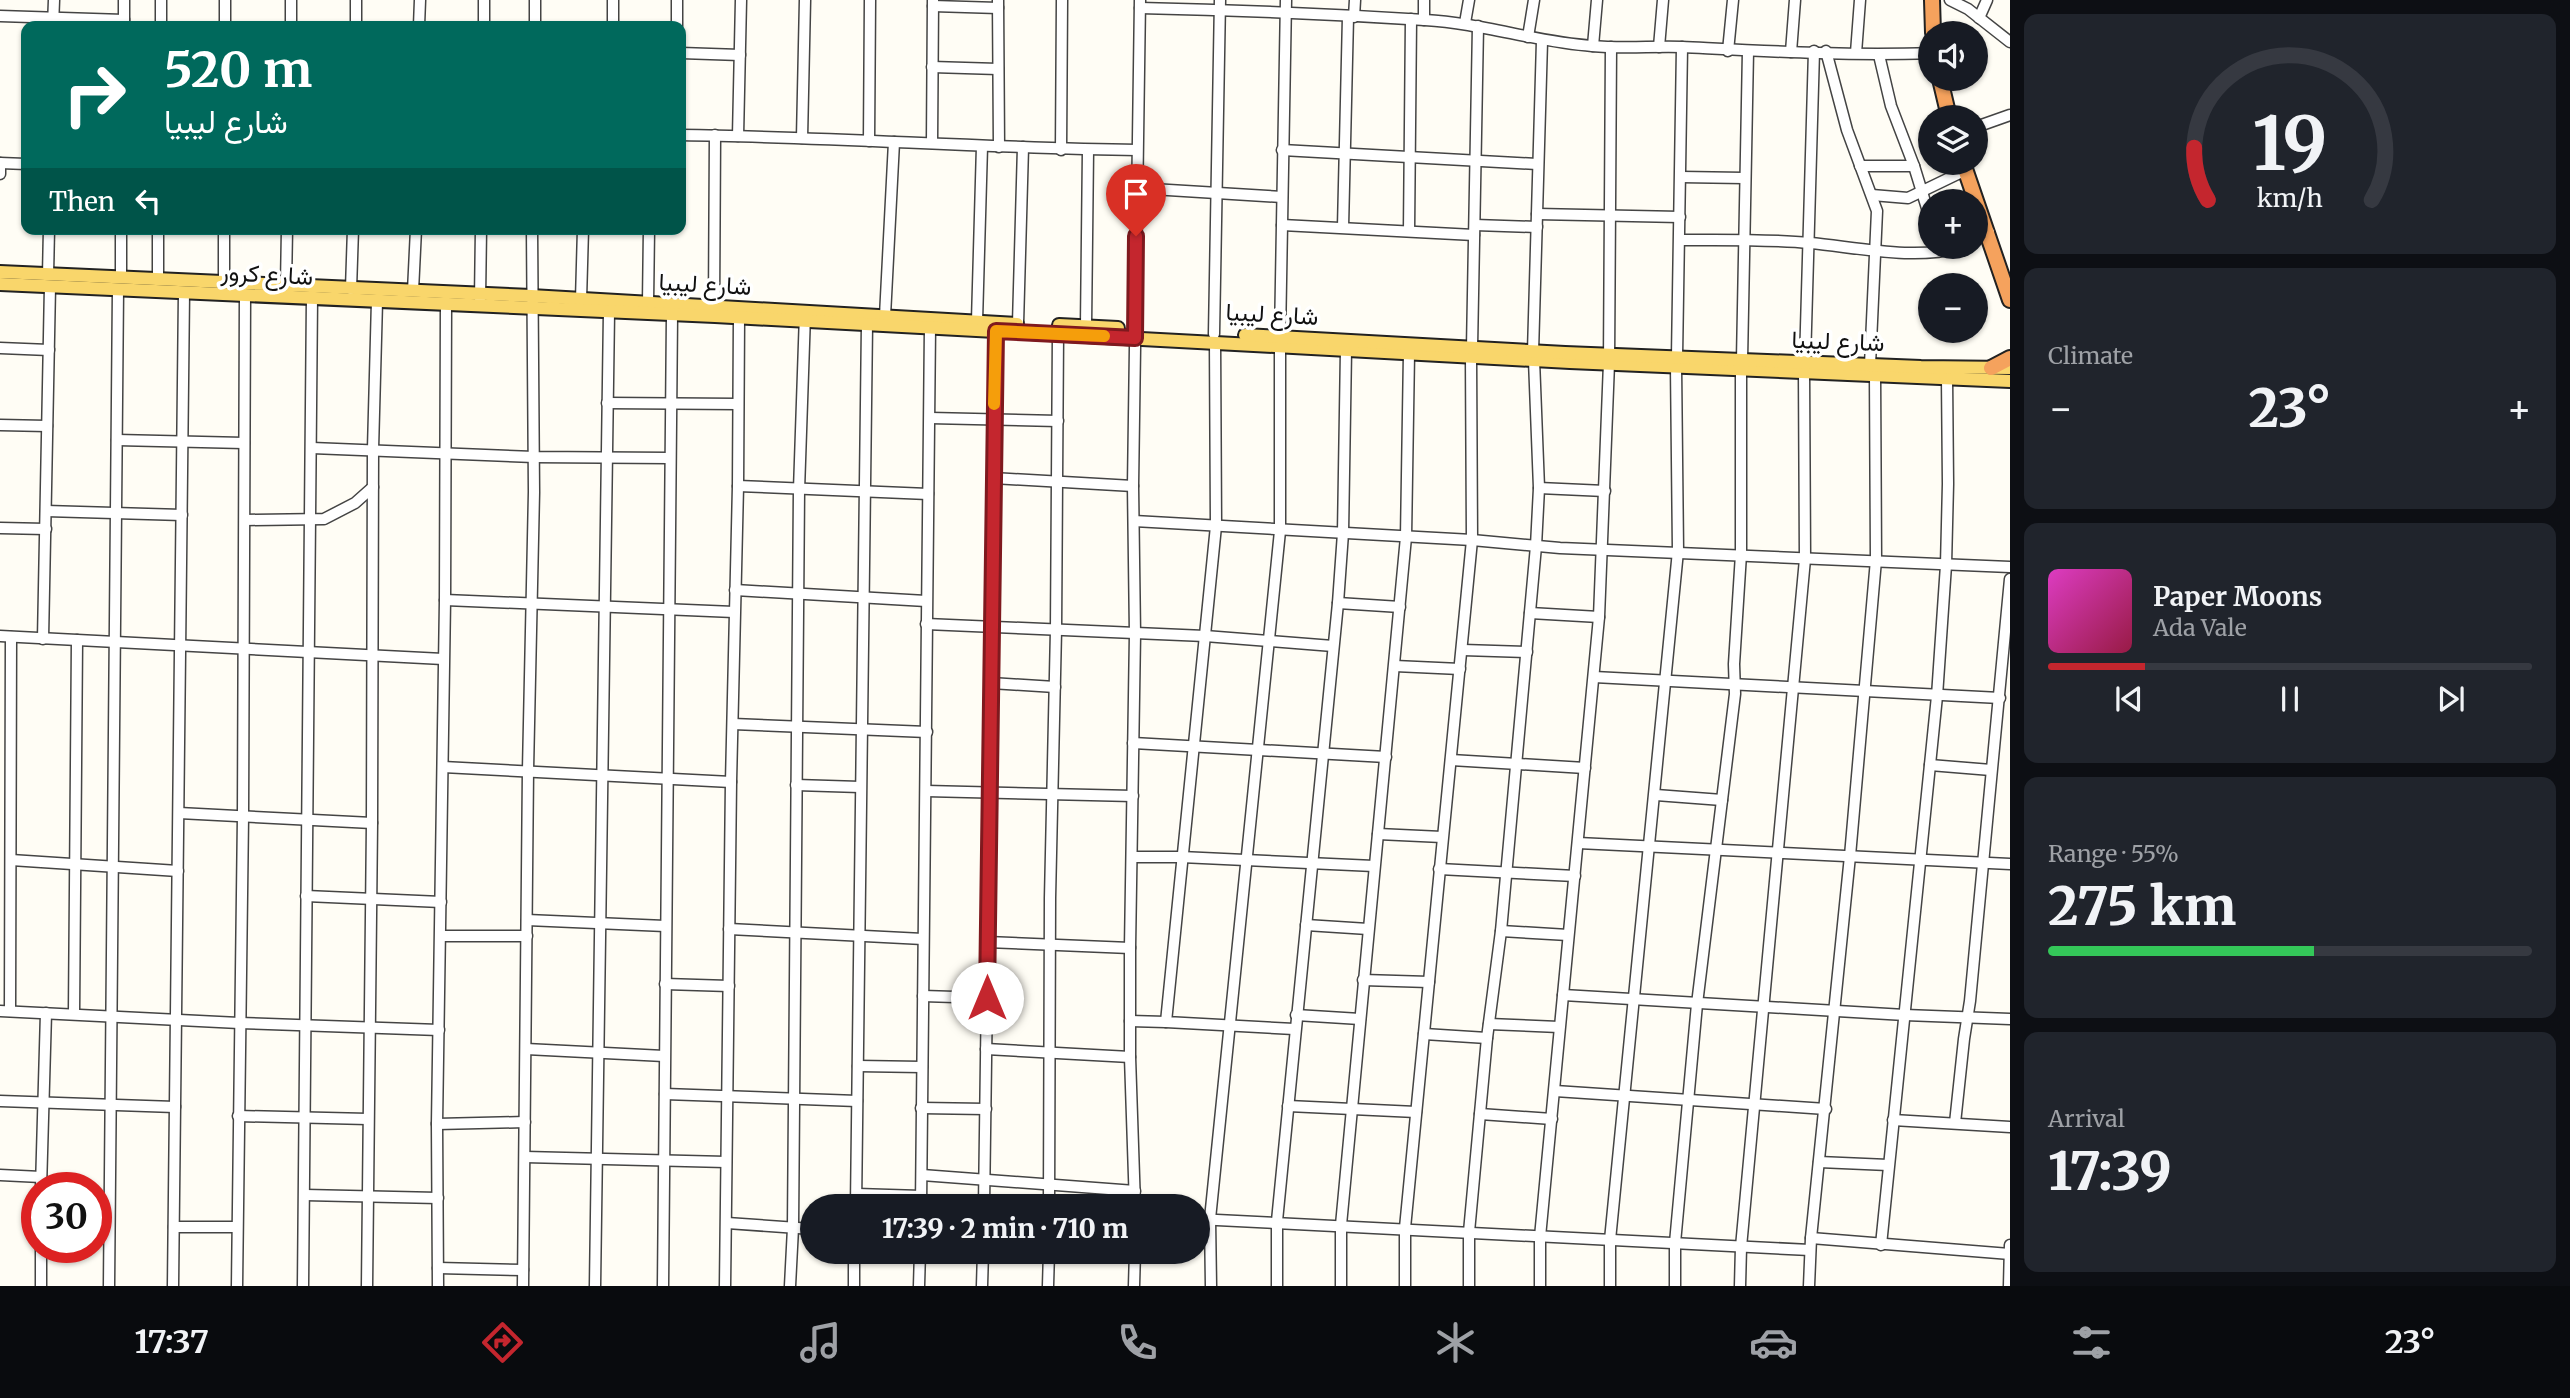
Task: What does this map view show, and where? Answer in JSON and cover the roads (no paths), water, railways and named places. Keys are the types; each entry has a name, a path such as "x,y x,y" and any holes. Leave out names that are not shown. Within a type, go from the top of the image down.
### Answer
{"highway":[{"path":"1932,0 1933,21"},
{"path":"1988,250 2010,300"},
{"path":"1991,368 2010,358"}],"main road":[{"name":"شارع كرور","path":"0,272 49,281"},
{"name":"شارع كرور","path":"0,284 158,280 414,291 480,300 531,302"},
{"name":"شارع كرور","path":"119,283 184,292 245,295 446,304 480,300"},
{"name":"شارع ليبيا","path":"531,302 581,300 714,307 759,314 886,316 1086,326 1135,334"},
{"name":"شارع ليبيا","path":"531,302 610,312 739,317 759,314"},
{"name":"شارع ليبيا","path":"805,316 867,324 996,331 1214,337 1471,353 1805,366 2010,381"},
{"name":"شارع ليبيا","path":"1280,341 1346,349 1401,349"},
{"name":"شارع ليبيا","path":"1873,370 2010,368"}],"street":[{"path":"53,21 54,0"},
{"path":"124,0 124,21"},
{"path":"161,0 161,21"},
{"path":"225,0 225,21"},
{"path":"291,0 291,21"},
{"path":"356,0 356,21"},
{"path":"419,21 420,0"},
{"path":"484,0 484,21"},
{"path":"535,21 536,0"},
{"path":"613,0 613,21"},
{"path":"677,0 677,21"},
{"path":"738,136 741,0"},
{"path":"802,138 805,0"},
{"path":"869,141 870,0"},
{"path":"1061,150 1062,0"},
{"path":"1211,1286 1210,1219 1280,531 1282,150 1286,0"},
{"path":"1343,228 1351,17 1355,0"},
{"path":"1424,0 1424,20"},
{"path":"1465,23 1469,0"},
{"path":"1528,37 1534,0"},
{"path":"1593,46 1597,0"},
{"path":"1659,47 1663,0"},
{"path":"1728,51 1733,0"},
{"path":"1791,51 1795,0"},
{"path":"1856,53 1860,0"},
{"path":"1950,0 1961,5 2010,42"},
{"path":"1979,18 1987,0"},
{"path":"932,143 933,3 998,4 999,147"},
{"path":"922,1175 1135,1191 1130,1057 1130,948 1140,4 1220,5 1285,13 1465,23 1542,41 1593,46 1682,47 1728,51 1826,51 1879,55 1918,53"},
{"path":"1166,1022 1216,526 1214,337 1220,5"},
{"path":"0,16 44,21"},
{"path":"1409,231 1411,19"},
{"path":"1405,1286 1405,1228 1472,540 1471,353 1478,26"},
{"path":"1469,1286 1469,1232 1487,1038 1501,930 1536,546 1539,488 1534,356 1542,41"},
{"path":"1540,1286 1540,1237 1599,617 1610,359 1611,47"},
{"path":"1610,1286 1610,1240 1678,551 1676,361 1682,47"},
{"path":"1675,1286 1675,1243 1697,1004 1735,683 1741,554 1741,364 1748,51"},
{"path":"1740,1286 1762,1007 1805,559 1807,243 1814,51"},
{"path":"1810,1286 1811,1238 1826,1109 1876,560 1873,370 1877,215 1847,130 1826,51"},
{"path":"686,53 740,55"},
{"path":"1879,55 1891,106 1922,189"},
{"path":"932,68 998,69"},
{"path":"1988,123 2010,115"},
{"path":"686,135 1061,150 1137,150"},
{"path":"714,307 715,135"},
{"path":"886,316 894,142"},
{"path":"977,321 982,146"},
{"path":"1018,324 1023,147"},
{"path":"1086,326 1088,150"},
{"path":"1282,150 1537,164"},
{"path":"0,174 0,163 21,164"},
{"path":"1860,166 1914,166"},
{"path":"1928,189 1952,175"},
{"path":"1681,177 1744,178"},
{"path":"1136,188 1282,197"},
{"path":"1872,195 1903,198 1918,194"},
{"path":"1537,214 1680,217"},
{"path":"1282,225 1409,231 1537,227"},
{"path":"43,639 49,235"},
{"path":"109,1286 121,235"},
{"path":"158,280 159,235"},
{"path":"224,235 224,283"},
{"path":"286,285 288,235"},
{"path":"352,289 353,235"},
{"path":"414,291 415,235"},
{"path":"480,300 481,235"},
{"path":"523,1286 534,457 532,235"},
{"path":"581,300 583,235"},
{"path":"648,303 649,235"},
{"path":"1680,240 1807,243 1874,250 1918,249"},
{"path":"173,1286 184,292"},
{"path":"237,1286 243,816 245,295"},
{"path":"303,1286 312,297"},
{"path":"366,1286 372,822 373,449 377,301"},
{"path":"438,1286 437,1124 445,600 446,304"},
{"path":"595,1286 610,312"},
{"path":"663,1286 672,315"},
{"path":"790,1286 793,1228 799,490 805,316"},
{"path":"725,1286 739,317"},
{"path":"857,1194 867,324"},
{"path":"921,1194 930,327"},
{"path":"984,1194 996,331"},
{"path":"1050,1194 1058,333"},
{"path":"0,348 48,350"},
{"path":"1277,1286 1277,1221 1294,1029 1338,603 1343,533 1346,349"},
{"path":"1341,1286 1341,1225 1406,537 1401,349"},
{"path":"1881,1245 1937,696 1946,565 1947,378"},
{"path":"607,403 738,404"},
{"path":"930,418 1058,421"},
{"path":"0,425 47,426"},
{"path":"117,440 244,443"},
{"path":"312,448 534,457 669,458"},
{"path":"993,478 1133,486"},
{"path":"738,486 928,494"},
{"path":"245,520 324,519 342,511 373,487"},
{"path":"1539,488 1605,491"},
{"path":"46,511 182,515"},
{"path":"1134,521 1536,546 2010,567"},
{"path":"0,528 46,529"},
{"path":"1955,1124 2000,698 2007,657 2010,579"},
{"path":"734,590 926,601"},
{"path":"445,600 734,612"},
{"path":"1338,603 1400,607"},
{"path":"1530,613 1599,617"},
{"path":"926,624 1205,636 1333,646"},
{"path":"0,636 443,659"},
{"path":"12,637 5,753 10,860 5,895 5,1011 439,1030"},
{"path":"74,1014 77,640"},
{"path":"1462,650 1527,652"},
{"path":"1395,666 1461,669"},
{"path":"1594,677 2000,698"},
{"path":"991,683 1055,687"},
{"path":"733,723 927,732"},
{"path":"1133,743 1386,757"},
{"path":"1451,760 1585,768"},
{"path":"1930,765 1992,770"},
{"path":"443,767 731,782"},
{"path":"796,785 860,787"},
{"path":"926,791 1133,796"},
{"path":"1656,795 1722,800"},
{"path":"179,814 372,822"},
{"path":"1378,834 1442,836"},
{"path":"1578,843 2010,864"},
{"path":"1132,857 1374,866"},
{"path":"10,860 178,871"},
{"path":"1440,869 1575,876"},
{"path":"306,896 441,902"},
{"path":"527,920 665,926"},
{"path":"1306,925 1367,929"},
{"path":"729,929 923,939"},
{"path":"1501,930 1568,935"},
{"path":"441,936 527,936"},
{"path":"987,942 1130,948"},
{"path":"1363,980 1429,982"},
{"path":"665,984 729,986"},
{"path":"1563,995 2010,1019"},
{"path":"923,996 987,998"},
{"path":"41,1172 46,1013"},
{"path":"1296,1015 1360,1019"},
{"path":"1130,1020 1294,1029"},
{"path":"1489,1024 1559,1027"},
{"path":"1424,1034 1487,1038"},
{"path":"526,1049 664,1056"},
{"path":"986,1049 1130,1057"},
{"path":"858,1066 922,1067"},
{"path":"1555,1091 1826,1109"},
{"path":"665,1094 857,1101"},
{"path":"0,1101 112,1107 175,1107"},
{"path":"1288,1106 1416,1112"},
{"path":"921,1108 986,1109"},
{"path":"1480,1114 1552,1119"},
{"path":"238,1116 368,1119"},
{"path":"1893,1120 2010,1127"},
{"path":"437,1124 525,1122"},
{"path":"525,1157 726,1162"},
{"path":"1819,1162 1888,1165"},
{"path":"0,1175 21,1176"},
{"path":"305,1195 438,1198"},
{"path":"1210,1219 1810,1250"},
{"path":"727,1223 800,1228"},
{"path":"174,1227 237,1227"},
{"path":"1811,1238 2010,1254"},
{"path":"2009,1286 2010,1245"},
{"path":"41,1263 41,1286"},
{"path":"854,1264 854,1286"},
{"path":"919,1286 920,1264"},
{"path":"982,1286 983,1264"},
{"path":"1048,1286 1049,1264"},
{"path":"1134,1286 1135,1264"},
{"path":"438,1268 523,1270"}]}
